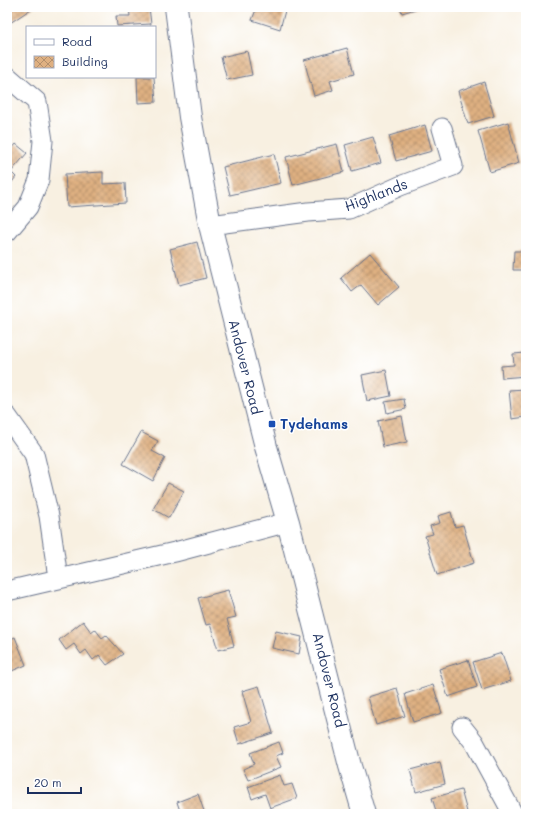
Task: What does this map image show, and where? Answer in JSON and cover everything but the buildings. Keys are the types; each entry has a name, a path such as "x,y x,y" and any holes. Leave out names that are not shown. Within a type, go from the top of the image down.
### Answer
{"main road":[{"name":"Andover Road","path":"176,7 190,117 210,225 266,447 288,522 350,766 364,814"}],"street":[{"path":"7,76 37,102 43,141 39,180 28,207 7,232"},
{"name":"Highlands","path":"210,225 308,212 349,209 453,166 442,128"},
{"path":"7,416 34,454 49,516 58,578"},
{"path":"7,591 175,552 288,522"},
{"path":"462,727 474,742 513,814"}],"place":[{"name":"Tydehams","path":"272,424"}]}
